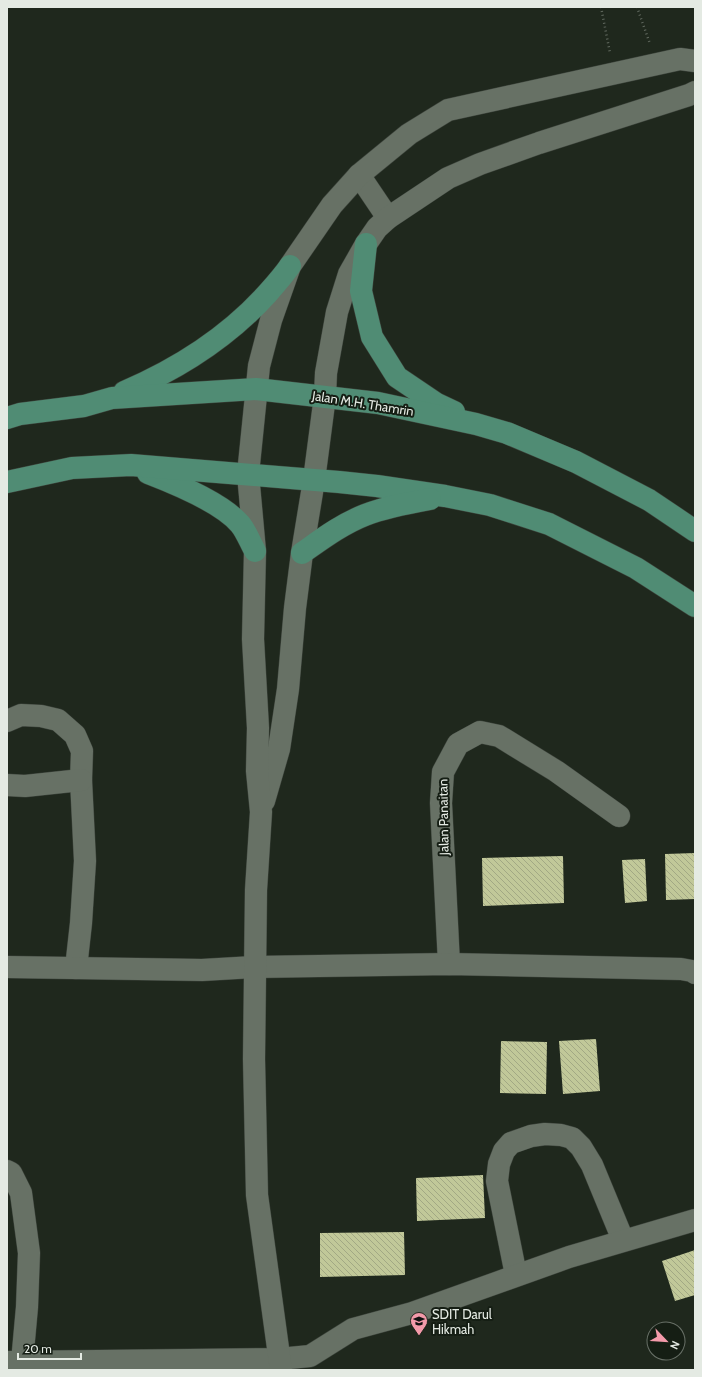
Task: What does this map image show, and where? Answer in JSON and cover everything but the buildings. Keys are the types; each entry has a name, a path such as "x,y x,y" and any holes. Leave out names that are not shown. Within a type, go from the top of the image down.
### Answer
{"main road":[{"path":"366,244 361,291 372,337 376,344 397,377 437,404 476,424"},
{"path":"112,398 146,383 179,365 210,344 240,321 266,295 290,266"},
{"name":"Jalan M.H. Thamrin","path":"7,418 20,414 84,406 112,398 256,389 378,403 476,424 507,433 576,462 649,500 695,531"},
{"path":"131,466 171,482 206,499 225,512 240,524 255,551"},
{"path":"7,482 72,468 131,466 248,474 377,486 445,496 490,505 550,524 636,568 695,606"},
{"path":"302,553 333,531 364,515 389,507 445,496"}],"street":[{"path":"280,1365 257,1195 254,1067 254,967 260,812 257,771 258,728 253,639 255,551 248,474 259,366 271,320 290,266 332,205 359,176 409,134 448,110 680,59 695,61"},
{"path":"260,812 279,749 288,689 295,608 302,553 314,480 325,396 326,373 337,312 350,274 366,244 377,228 388,218 448,178 480,164 539,143 695,92"},
{"path":"359,176 388,218"},
{"path":"7,721 21,716 41,716 58,720 75,735 82,751 80,780 85,861 76,968"},
{"name":"Jalan Panaitan","path":"449,964 441,803 443,772 458,744 480,732 499,736 556,771 619,816"},
{"path":"7,786 25,786 80,780"},
{"path":"7,967 202,970 254,967 449,964 681,968 695,973"},
{"path":"516,1275 497,1181 499,1164 504,1152 512,1143 531,1136 545,1134 561,1135 572,1138 581,1147 592,1165 623,1240"},
{"path":"7,1171 11,1173 21,1193 28,1253 27,1307 14,1362 280,1365 310,1356 354,1329 412,1313 516,1275 623,1240 695,1220"}],"path":[{"path":"601,7 614,74"},
{"path":"637,7 657,64"}],"place":[{"name":"SDIT Darul Hikmah","path":"419,1336"}]}
